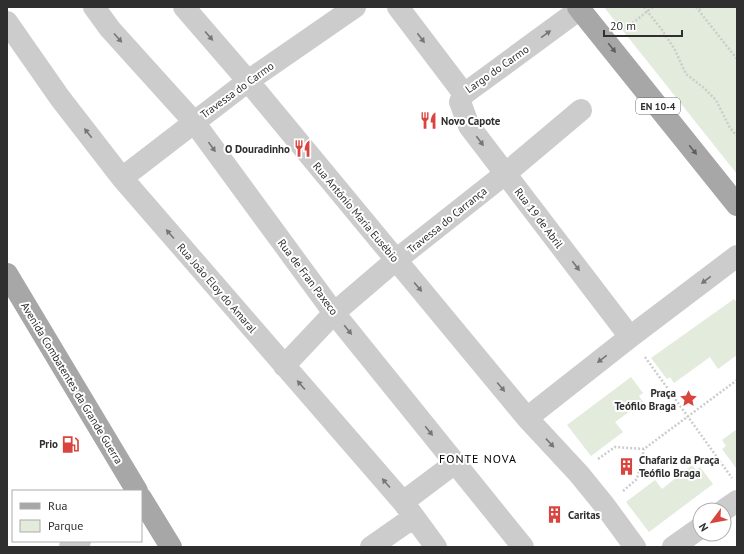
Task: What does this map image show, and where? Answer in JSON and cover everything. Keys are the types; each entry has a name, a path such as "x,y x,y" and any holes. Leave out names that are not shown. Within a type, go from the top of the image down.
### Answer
{"main road":[{"name":"EN 10-4","path":"579,8 737,205"},
{"name":"Avenida Combatentes da Grande Guerra","path":"7,274 136,490"},
{"name":"Avenida Combatentes da Grande Guerra","path":"142,501 171,547"}],"street":[{"name":"Rua de Fran Paxeco","path":"94,7 110,29 194,122 334,313 523,547"},
{"name":"Rua António Maria Eusébio","path":"184,7 248,81 527,418"},
{"name":"Travessa do Carmo","path":"122,178 248,81 355,7"},
{"name":"Largo do Carmo","path":"398,7 464,94 579,8"},
{"name":"Rua João Eloy do Amaral","path":"7,22 60,98 122,178 408,510 436,547"},
{"name":"Rua 19 de Abril","path":"464,94 460,102 469,126 630,337"},
{"name":"Travessa do Carrança","path":"284,366 334,313 396,260 505,174 581,110"},
{"path":"635,547 579,474 527,418 630,337 737,256"},
{"path":"371,547 455,463"},
{"path":"673,547 692,534"}],"path":[{"path":"644,7 675,50 686,74 704,88 716,100 730,128 737,136"},
{"path":"625,29 653,7"},
{"path":"696,7 737,59"},
{"path":"699,10 703,7"},
{"path":"630,337 732,478"},
{"path":"605,506 637,479 644,449 737,380"},
{"path":"579,474 615,447 644,449"}],"green space":[{"path":"604,7 737,7 737,174"},
{"path":"734,299 737,303 737,355 718,369 710,357 674,383 670,377 667,379 651,358"},
{"path":"631,377 643,393 639,396 643,402 615,422 623,432 591,456 567,425"},
{"path":"737,429 736,468 722,449 726,446 722,440"},
{"path":"692,465 696,470 700,467 713,484 649,532 626,502 655,480 662,489"}],"place":[{"name":"Novo Capote","path":"428,121"},
{"name":"O Douradinho","path":"303,149"},
{"name":"Praça Teófilo Braga","path":"689,399"},
{"name":"Prio","path":"71,444"},
{"name":"Chafariz da Praça Teófilo Braga","path":"626,466"},
{"name":"Caritas","path":"555,515"}],"district":[{"name":"FONTE NOVA","path":"478,458"}]}
